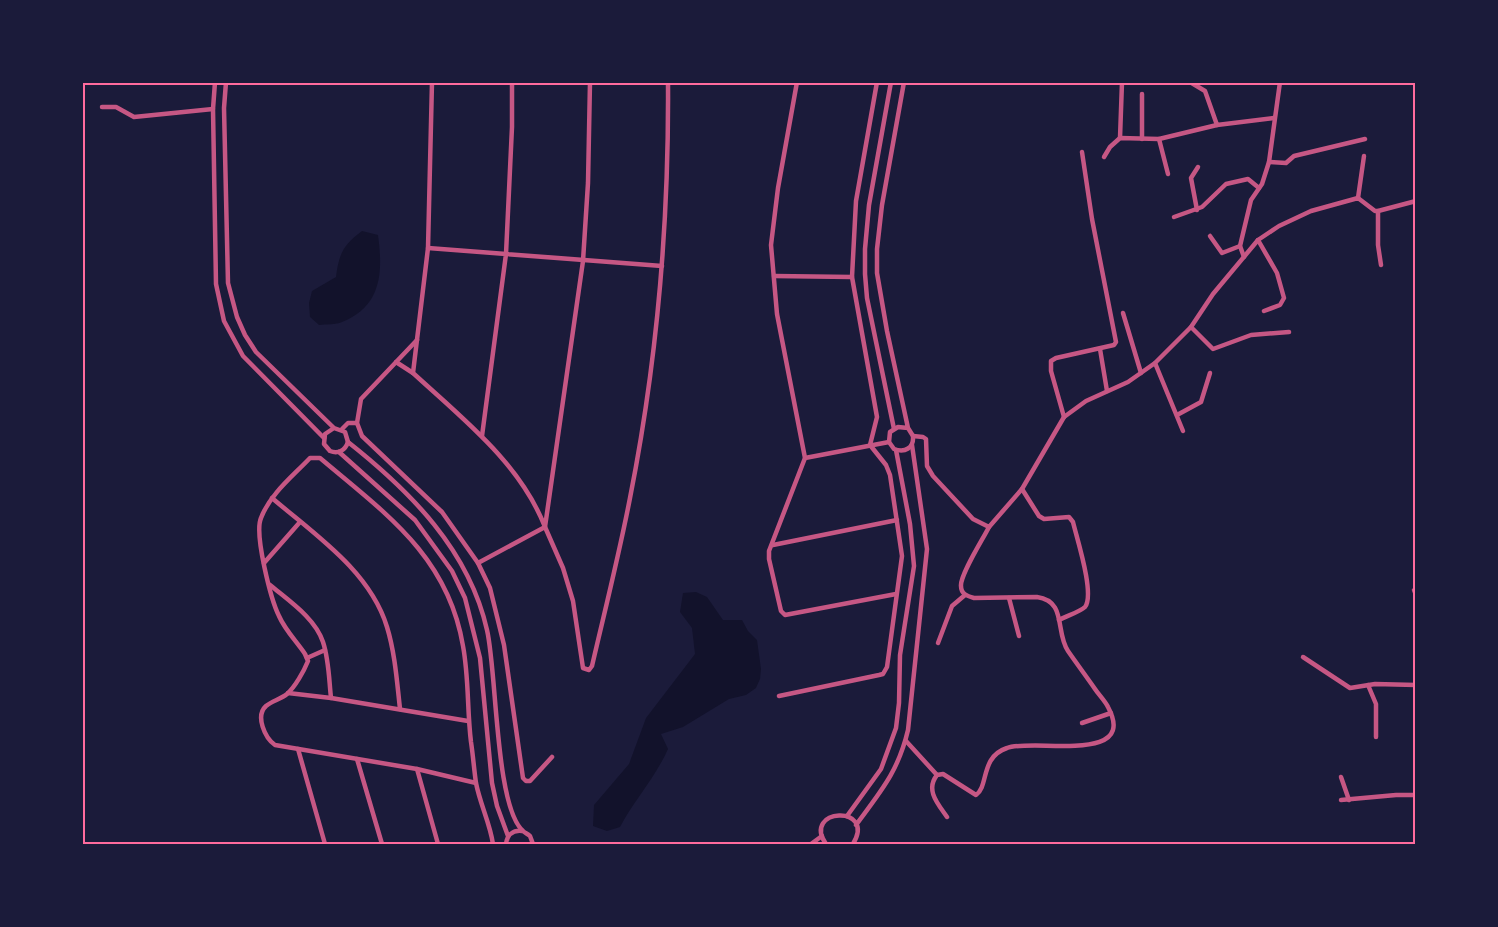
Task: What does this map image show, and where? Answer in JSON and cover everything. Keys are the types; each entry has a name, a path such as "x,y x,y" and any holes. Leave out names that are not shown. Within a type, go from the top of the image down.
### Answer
{"street":[{"path":"215,82 213,109 216,284 224,321 243,356 324,438 328,449 339,452 345,449 348,442 347,435 342,429 334,428 328,431 324,438"},
{"path":"226,82 224,108 228,283 237,317 256,352 334,428"},
{"path":"413,373 428,248 432,82"},
{"path":"482,436 506,254 512,136 512,82"},
{"path":"546,527 583,261 588,183 590,82"},
{"path":"396,362 413,373 482,436 521,482 546,527 568,582 576,617 583,668 589,670 592,666 630,499 649,382 662,266 667,193 668,82"},
{"path":"797,82 771,245 777,314 805,458 769,551 770,559 781,611 785,615 896,594"},
{"path":"870,446 877,417 852,278 856,201 877,82"},
{"path":"891,82 869,205 865,266 867,298 894,429"},
{"path":"856,825 893,775 906,741 927,549 912,445 913,436 908,428 877,273 882,205 904,82"},
{"path":"1120,138 1122,82"},
{"path":"1191,82 1205,91 1217,125"},
{"path":"1244,257 1240,246 1251,200 1260,188 1269,162 1280,82"},
{"path":"1142,94 1142,139"},
{"path":"102,107 116,107 134,117 213,109"},
{"path":"1104,157 1110,147 1120,138 1159,139 1217,125 1274,118"},
{"path":"1159,139 1168,174"},
{"path":"1269,162 1286,163 1294,156 1365,139"},
{"path":"1064,417 1051,371 1052,361 1056,358 1114,345 1116,342 1092,219 1082,152"},
{"path":"1358,198 1364,156"},
{"path":"1197,210 1191,178 1198,167"},
{"path":"1174,217 1197,210 1226,184 1248,179 1260,188"},
{"path":"1358,198 1375,211 1416,201"},
{"path":"947,817 934,798 933,780 937,775 943,774 976,795 982,790 986,768 1000,751 1016,746 1092,744 1113,735 1115,729 1111,713 1062,642 1056,608 1049,600 1037,597 974,598 965,595 961,588 962,579 989,527 1022,489 1064,417 1086,401 1128,382 1155,363 1191,327 1213,294 1258,240 1279,226 1311,211 1358,198"},
{"path":"1378,211 1378,245 1381,265"},
{"path":"1210,236 1222,253 1240,246"},
{"path":"1258,240 1277,273 1284,298 1280,305 1264,311"},
{"path":"428,248 662,266"},
{"path":"774,276 852,278"},
{"path":"1123,314 1141,373"},
{"path":"1191,327 1213,349 1251,335 1289,332"},
{"path":"417,340 361,399 357,423 362,436 441,512 478,563 492,594 504,645 523,778 530,781 552,757"},
{"path":"1100,349 1107,391"},
{"path":"1155,363 1183,431"},
{"path":"1177,414 1202,400 1210,373"},
{"path":"342,429 348,423 357,423"},
{"path":"847,816 881,769 890,748 898,711 900,655 914,566 910,524 896,450 889,442 890,432 894,429 903,426 908,428"},
{"path":"913,436 923,437 926,440 927,466 933,476 973,519 989,527"},
{"path":"348,442 383,470 436,527 460,559 471,580 483,614 493,657 500,757 508,805 522,831 530,836 532,844"},
{"path":"805,458 889,442"},
{"path":"896,450 908,449 912,445"},
{"path":"779,696 883,674 887,666 902,556 890,475 886,465 870,446"},
{"path":"339,452 415,520 452,571 465,598 480,658 492,783 497,806 508,836"},
{"path":"476,783 417,769 298,749 271,742 261,714 266,706 288,693 307,664 307,658 279,616 264,564 258,527 272,498 310,458 320,458 408,534 432,565 445,587 455,612 463,644 467,674 468,721 476,783 493,844"},
{"path":"1022,489 1039,516 1044,519 1069,518 1073,522 1089,599 1084,608 1059,620"},
{"path":"272,498 353,570 379,607 392,644 400,709"},
{"path":"773,545 897,520"},
{"path":"264,564 300,522"},
{"path":"478,563 546,527"},
{"path":"270,585 320,634 325,650 332,698"},
{"path":"938,643 952,606 965,595"},
{"path":"1009,598 1019,636"},
{"path":"307,658 325,650"},
{"path":"1303,657 1345,686 1356,688 1368,685 1416,685"},
{"path":"1368,685 1376,704 1376,737"},
{"path":"288,693 332,698 468,721"},
{"path":"1082,723 1111,713"},
{"path":"906,741 937,775"},
{"path":"298,749 325,844"},
{"path":"357,759 382,844"},
{"path":"417,769 438,844"},
{"path":"1341,777 1349,800"},
{"path":"1341,800 1416,795"},
{"path":"826,844 822,836 822,828 826,820 833,815 847,816 856,825 858,834 854,844"},
{"path":"506,844 512,832 522,831"},
{"path":"811,844 822,836"}],"shaded area":[{"path":"362,231 378,235 379,275 372,297 365,307 340,323 319,325 310,317 309,303 312,291 336,277 343,251 350,241"},
{"path":"696,592 707,597 723,620 742,620 757,640 760,679 756,688 746,695 729,699 683,727 661,734 668,749 620,827 607,831 593,826 594,805 629,764 646,718 695,654 692,628 680,612 683,593"}]}
